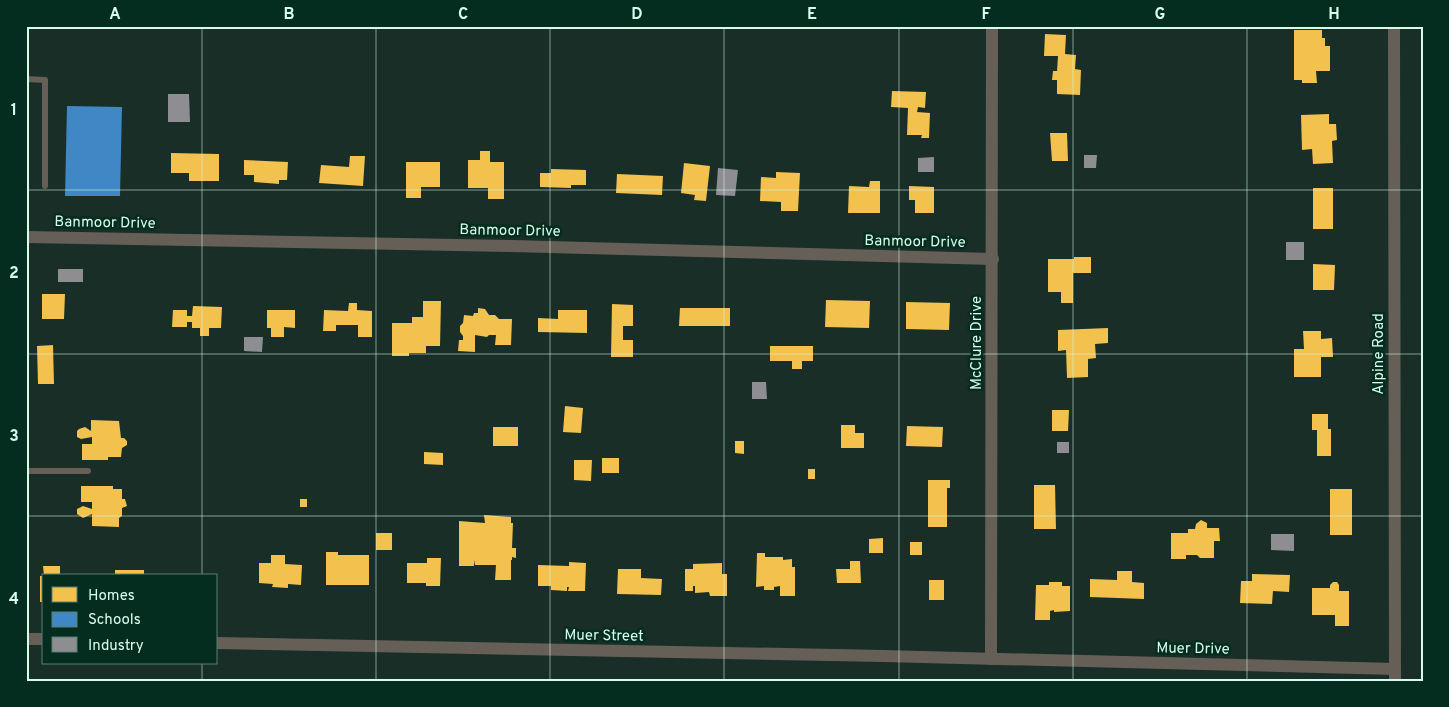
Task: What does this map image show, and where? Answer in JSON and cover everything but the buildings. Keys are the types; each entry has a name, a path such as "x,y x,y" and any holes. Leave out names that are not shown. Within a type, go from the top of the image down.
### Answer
{"street":[{"name":"McClure Drive","path":"991,659 992,26"},
{"name":"Alpine Road","path":"1394,26 1395,675"},
{"name":"Banmoor Drive","path":"26,237 512,246 993,259"},
{"path":"26,638 42,639"},
{"name":"Muer Street","path":"218,643 991,659"},
{"name":"Muer Drive","path":"991,659 1395,675"}],"lane":[{"path":"26,79 44,80 45,186"},
{"path":"26,471 88,471"}]}
